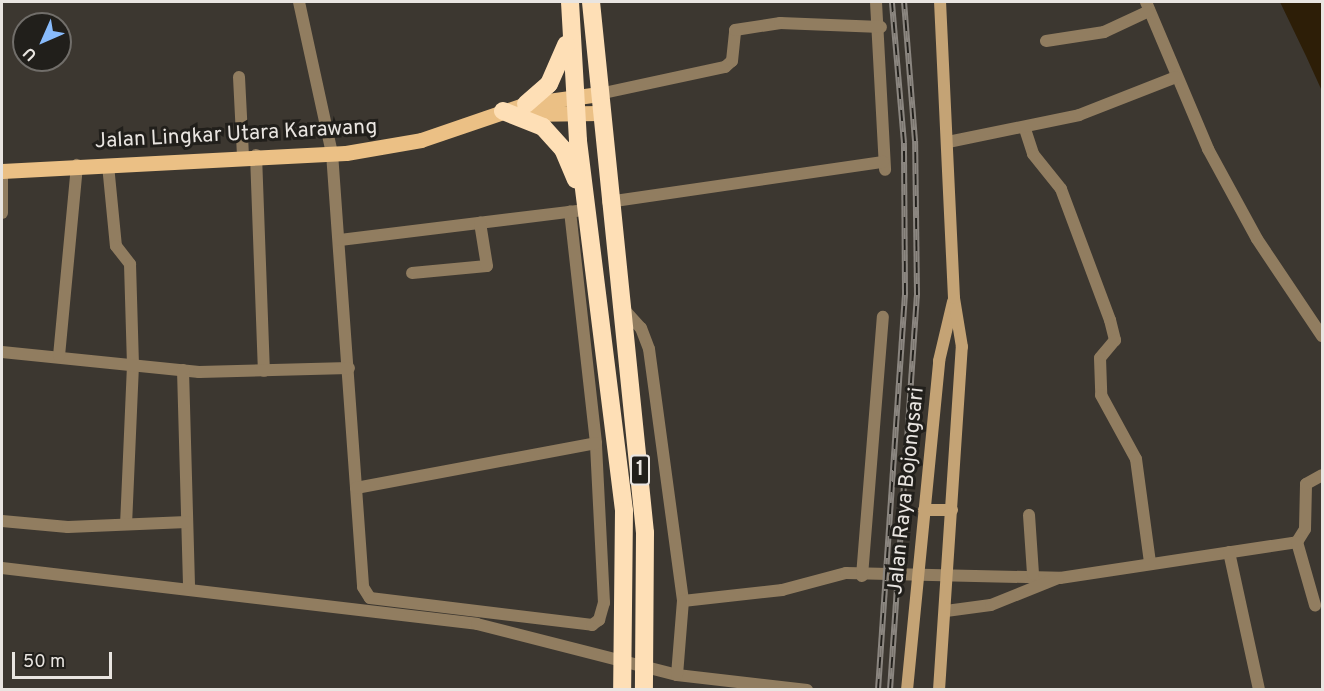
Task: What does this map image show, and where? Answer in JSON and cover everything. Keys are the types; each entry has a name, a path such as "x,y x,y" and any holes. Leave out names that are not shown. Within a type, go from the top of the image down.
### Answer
{"highway":[{"name":"1","path":"570,2 569,35 579,210 619,440 624,638 622,690"},
{"name":"1","path":"591,2 608,202 645,533 644,690"},
{"path":"525,104 549,84 569,35"},
{"path":"503,111 543,127 554,138 579,210"}],"main road":[{"name":"Jalan Lingkar Utara Karawang","path":"503,111 574,106 599,94"},
{"name":"Jalan Lingkar Utara Karawang","path":"2,171 77,165 332,153 412,142 525,104 574,106 601,113"}],"street":[{"path":"299,2 332,153 363,586 370,598 592,625 599,620 604,603 596,443 579,210 340,240"},
{"path":"608,202 884,166 881,27 876,2"},
{"name":"Jalan Raya Bojongsari","path":"939,690 962,371 954,298 940,2"},
{"path":"1046,41 1104,32 1148,6 1176,77 1257,239 1323,336"},
{"path":"599,94 725,67 732,61 735,30 780,22 881,27"},
{"path":"238,77 250,156 264,371"},
{"path":"948,142 1024,129 1132,98 1176,77"},
{"path":"1024,129 1033,154 1061,189 1110,320 1115,340 1100,358 1101,395 1136,459 1150,562"},
{"path":"59,357 77,165"},
{"path":"108,165 116,246 130,264 134,364 126,523"},
{"path":"2,171 2,213"},
{"path":"412,273 487,266 480,223"},
{"name":"Jalan Raya Bojongsari","path":"907,690 939,361 954,298"},
{"path":"620,304 641,328 649,349 683,601 677,675"},
{"path":"862,576 883,317"},
{"path":"2,352 183,370 264,371 349,368"},
{"path":"183,370 189,588"},
{"path":"356,488 596,443"},
{"path":"1315,605 1297,542 1305,529 1306,484 1323,475"},
{"path":"924,510 952,510"},
{"path":"1029,516 1033,574"},
{"path":"2,521 68,527 187,522"},
{"path":"946,611 991,605 1006,597 1059,578 1150,562 1297,542"},
{"path":"1229,552 1259,690"},
{"path":"2,568 189,588 477,624 677,675 807,690"},
{"path":"683,601 782,590 846,573 862,576 1003,578 1033,574 1059,578"},
{"path":"1003,578 1006,597"}],"shaded area":[{"path":"1280,2 1322,2 1322,91 1306,56"}],"railway":[{"path":"878,690 905,294 904,143 892,2"},
{"path":"890,690 917,295 915,141 904,2"}]}
